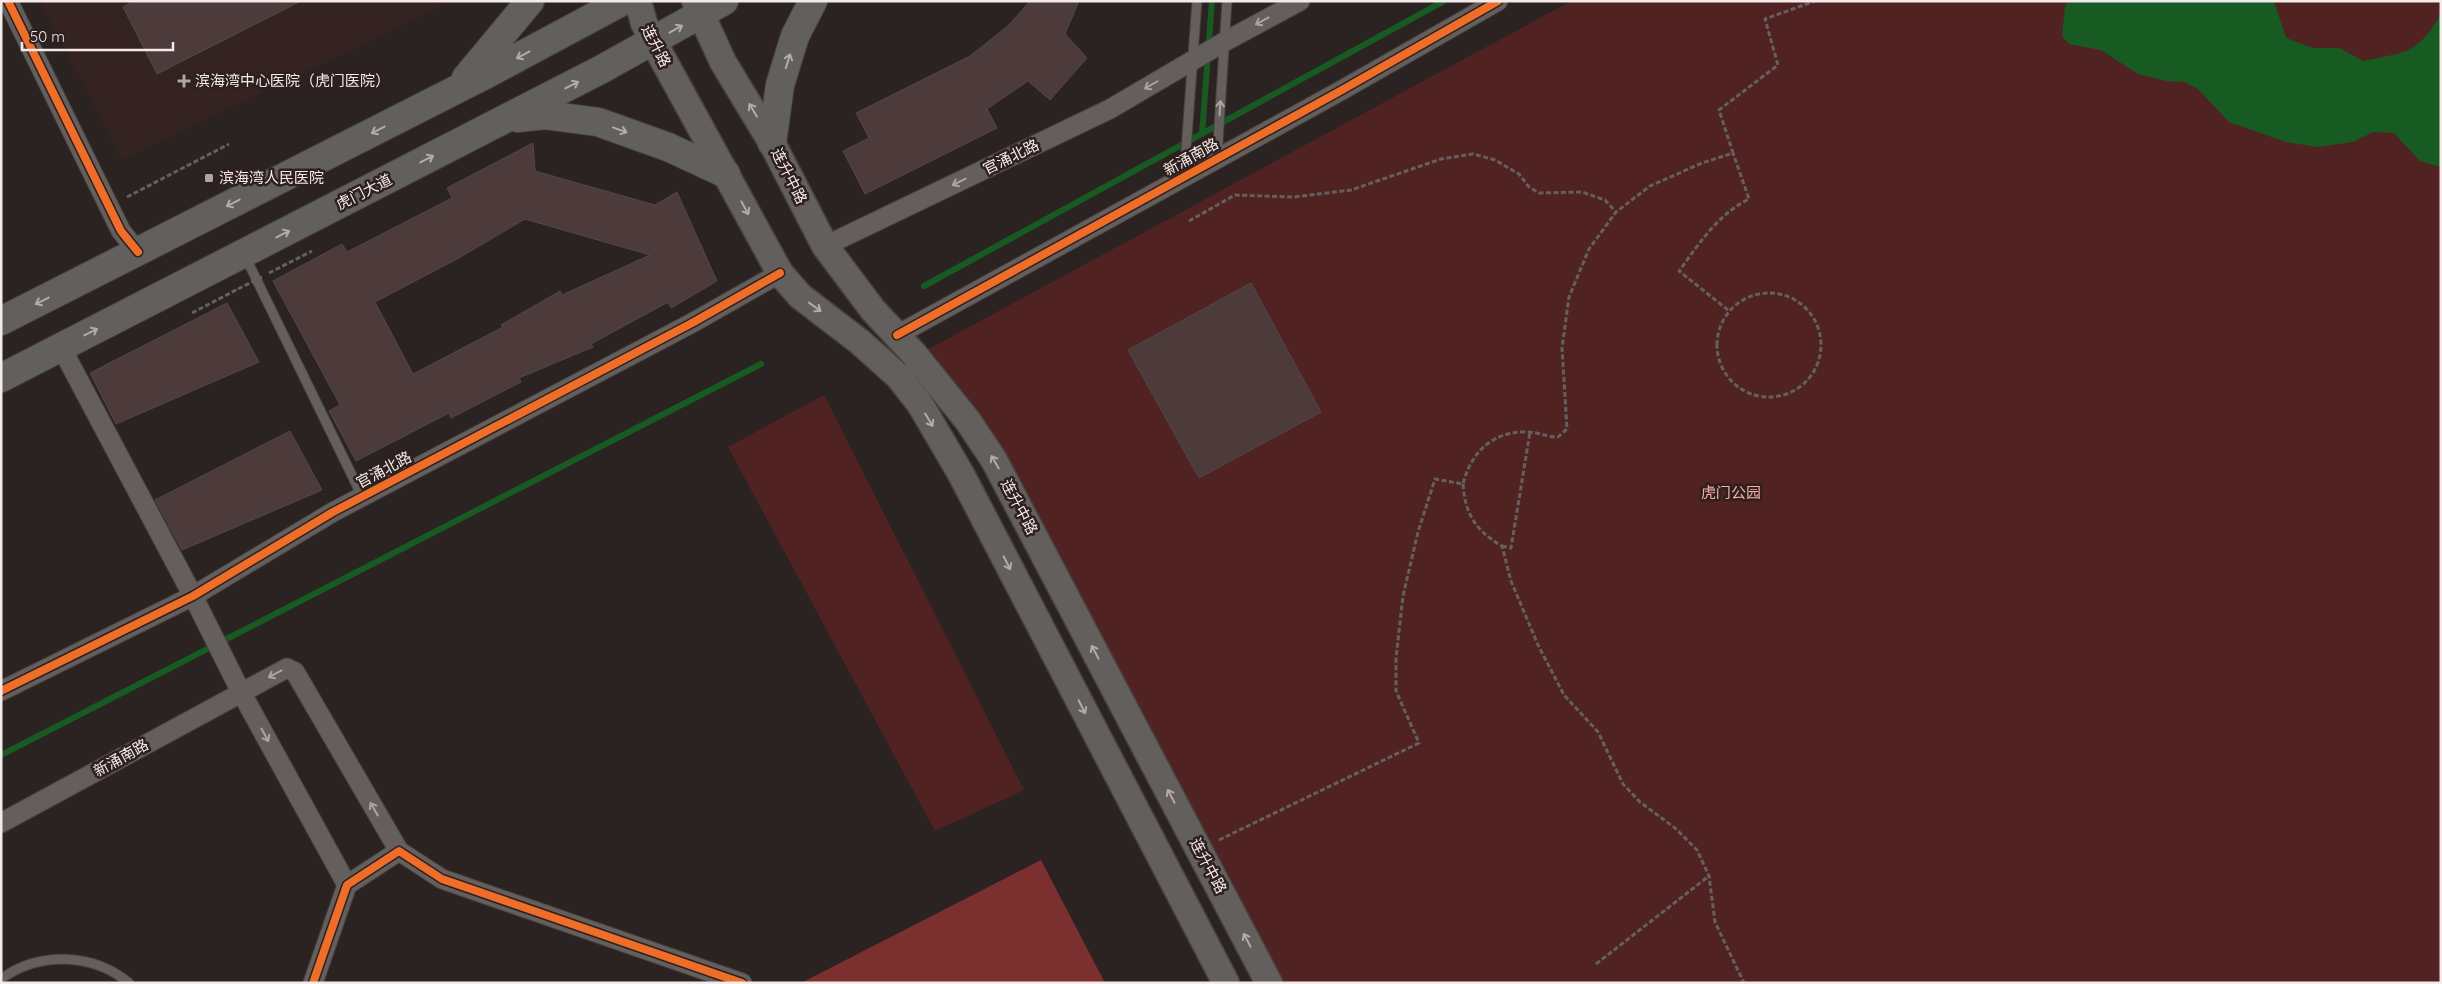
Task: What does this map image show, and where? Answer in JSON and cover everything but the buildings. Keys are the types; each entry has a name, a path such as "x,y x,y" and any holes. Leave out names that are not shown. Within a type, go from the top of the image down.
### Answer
{"main road":[{"path":"453,92 499,41 530,1"},
{"path":"1,321 453,92 623,1"},
{"name":"连升路","path":"638,1 652,42 726,174"},
{"name":"虎门大道","path":"1,378 652,42 697,8 724,1"},
{"path":"772,143 780,85 795,36 813,1"},
{"name":"连升中路","path":"697,8 723,62 772,143 825,246 874,310 968,421 994,460 1269,983"},
{"path":"503,120 546,114 598,122 668,147 726,174 780,273 800,296 860,342 898,377 920,404 961,474 1226,983"}],"street":[{"path":"8,1 121,231 138,252"},
{"path":"1224,42 1300,1"},
{"name":"新涌南路","path":"897,335 1217,159 1498,1"},
{"name":"官涌北路","path":"825,246 1110,109 1224,42"},
{"name":"官涌北路","path":"1,691 193,596 362,496 692,323 780,273"},
{"path":"61,347 203,614 241,692 347,885"},
{"name":"新涌南路","path":"1,824 287,668 296,672 399,851"},
{"path":"313,983 347,885 399,851 442,879 742,983"}],"lane":[{"path":"1184,177 1197,1"},
{"path":"1217,159 1227,1"},
{"path":"244,253 362,496"},
{"path":"1,979 24,966 59,959 78,960 95,964 112,971 129,983"}],"path":[{"path":"1728,310 1679,271 1708,232 1732,207 1750,199 1719,110 1778,65 1765,19 1815,1"},
{"path":"127,197 229,144"},
{"path":"1530,432 1511,548 1502,546 1486,537 1474,524 1466,507 1463,484 1466,471 1475,455 1490,441 1514,432 1530,432 1558,437 1567,429 1562,348 1569,297 1589,249 1616,212 1650,186 1702,163 1733,153"},
{"path":"1189,221 1235,195 1294,197 1351,190 1441,159 1473,154 1495,160 1519,174 1528,187 1539,193 1582,192 1605,200 1616,212"},
{"path":"192,312 312,251"},
{"path":"1772,293 1790,297 1805,307 1816,322 1821,338 1821,354 1816,370 1806,384 1791,393 1775,398 1758,397 1742,391 1729,380 1720,366 1716,350 1717,333 1728,310 1754,295 1772,293"},
{"path":"1218,840 1419,744 1396,691 1396,658 1403,596 1418,532 1435,479 1463,484"},
{"path":"1502,546 1511,581 1538,645 1564,695 1598,732 1623,784 1640,802 1675,828 1697,850 1709,876 1715,922 1744,983"},
{"path":"1596,964 1709,876"}],"shaded area":[{"name":"滨海湾中心医院（虎门医院）","path":"40,1 453,1 122,160"},
{"path":"2069,1 2274,1 2286,38 2313,48 2340,48 2363,61 2401,53 2410,49 2426,37 2441,13 2441,167 2420,161 2394,133 2373,132 2353,142 2318,147 2286,142 2229,122 2198,89 2185,82 2166,81 2138,74 2101,50 2069,44 2062,36 2065,6"},
{"path":"1041,860 1105,983 801,983"}],"green space":[{"name":"虎门公园","path":"1571,1 2441,1 2441,983 1260,983 925,351"},
{"path":"824,395 1024,790 935,831 728,447"}],"waterway":[{"path":"1202,134 1212,1"},
{"path":"924,286 1444,1"},
{"path":"1,755 761,364"}],"cycle path":[{"path":"8,1 121,231 138,252"},
{"path":"897,335 1342,90 1498,1"},
{"path":"1,691 193,596 333,512 692,323 780,273"},
{"path":"313,983 347,885 399,851 442,879 742,983"}],"place":[{"name":"滨海湾中心医院（虎门医院）","path":"184,81"},
{"name":"滨海湾人民医院","path":"209,178"}]}
